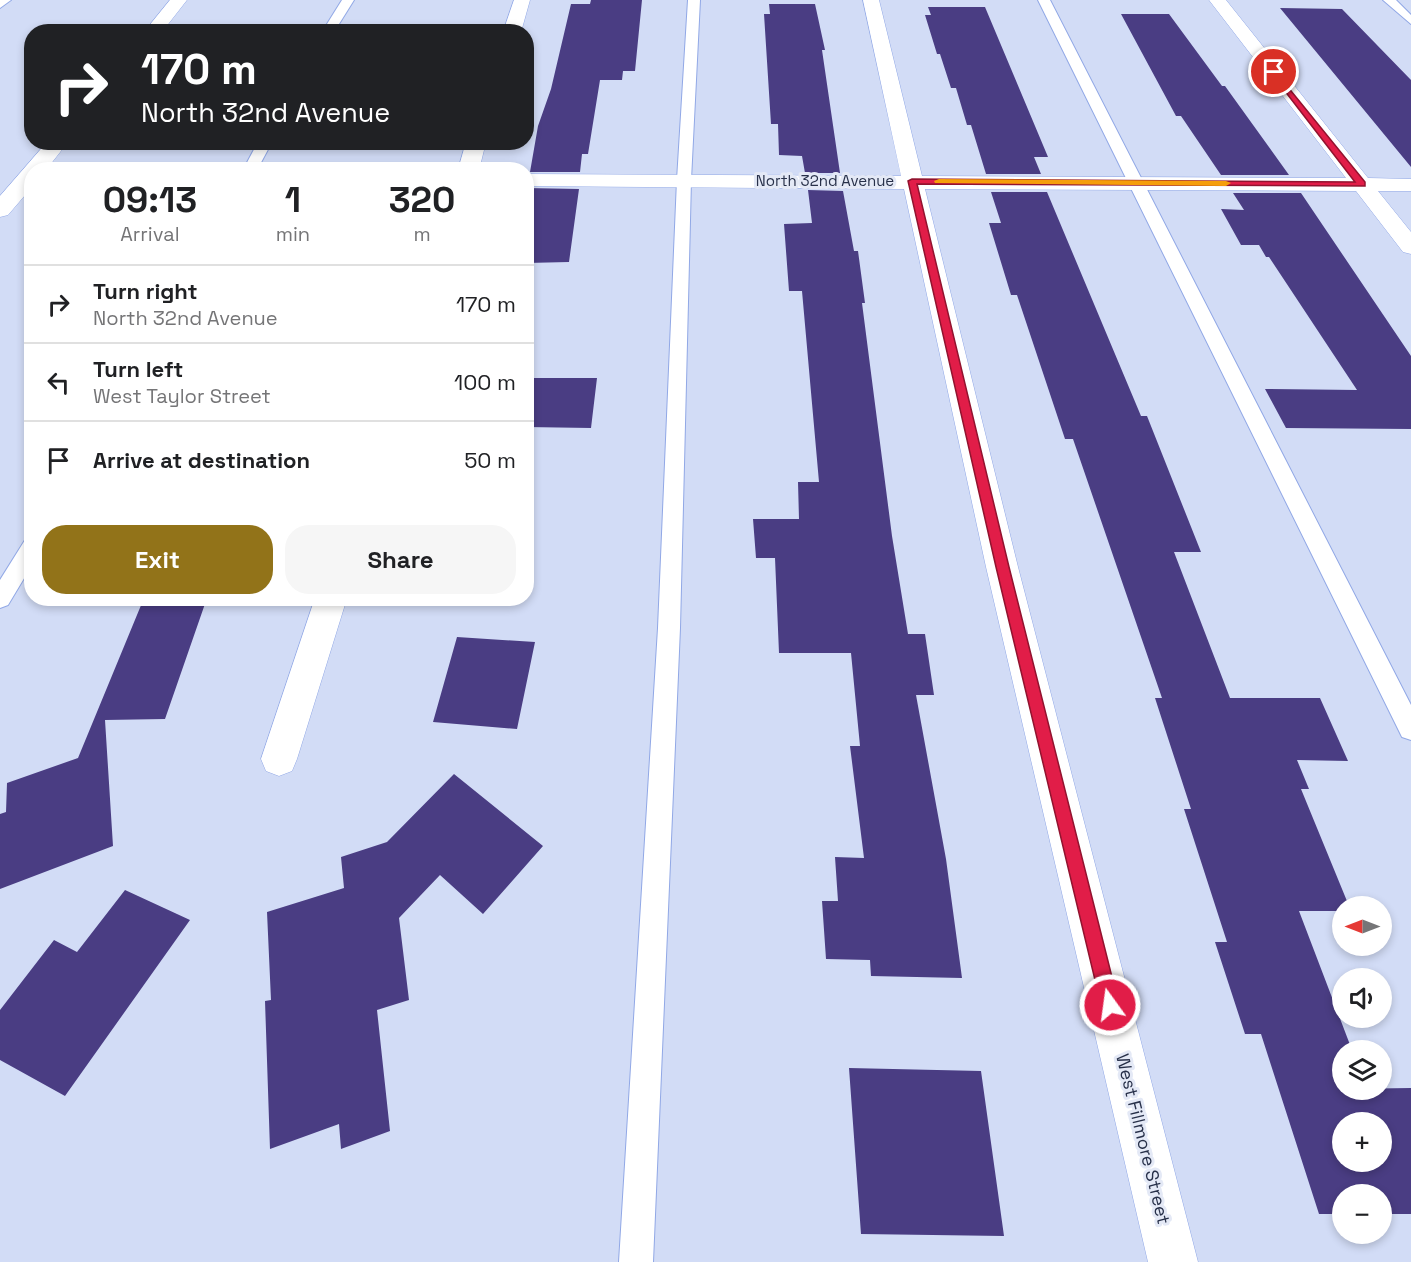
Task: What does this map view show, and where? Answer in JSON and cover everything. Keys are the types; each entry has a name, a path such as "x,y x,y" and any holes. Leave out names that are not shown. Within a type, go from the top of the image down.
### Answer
{"street":[{"path":"159,24 179,0"},
{"path":"514,24 522,0"},
{"name":"West Fillmore Street","path":"871,0 1005,579 1173,1262"},
{"path":"1217,0 1411,247"},
{"path":"41,162 51,150"},
{"path":"0,177 24,175"},
{"name":"North 32nd Avenue","path":"534,180 1411,185"},
{"path":"0,210 24,182"},
{"path":"279,759 328,606"}],"lane":[{"path":"0,5 5,0"},
{"path":"333,24 348,0"},
{"path":"636,1262 669,628 684,180 694,0"},
{"path":"1044,0 1134,183 1411,729"},
{"path":"1389,0 1411,21"},
{"path":"0,600 24,560"}],"building":[{"path":"591,0 642,0 635,71 623,71 622,80 600,80 588,154 582,154 580,172 534,172 534,162 532,162 538,126 551,89 571,4 590,4"},
{"path":"769,4 815,4 825,50 822,50 840,173 805,173 802,156 779,155 778,124 771,124 764,14 770,14"},
{"path":"928,7 985,7 1048,157 1034,157 1041,174 986,174 971,125 967,125 956,88 951,88 940,54 937,54 925,15 931,15"},
{"path":"1280,8 1342,9 1411,80 1411,167"},
{"path":"1121,14 1169,14 1222,86 1225,86 1289,175 1221,175 1181,116 1176,116"},
{"path":"534,188 579,189 569,262 534,263"},
{"path":"808,190 843,191 854,251 858,251 865,303 862,303 892,536 908,634 925,634 934,695 916,695 946,859 962,978 871,976 870,960 826,959 822,901 838,901 835,857 864,858 850,746 860,746 851,653 779,653 775,558 756,558 753,519 799,519 798,482 819,482 802,291 789,291 784,224 812,223"},
{"path":"991,192 1047,192 1141,416 1147,416 1201,552 1174,552 1230,698 1320,698 1348,761 1297,760 1309,789 1301,789 1345,896 1332,896 1332,911 1299,911 1332,998 1332,1028 1344,1028 1348,1040 1332,1040 1332,1100 1392,1100 1392,1088 1411,1088 1411,1214 1392,1214 1392,1184 1332,1184 1332,1214 1319,1214 1261,1034 1245,1034 1215,942 1227,942 1184,809 1191,809 1155,698 1162,698 1073,439 1065,439 1017,295 1011,295 989,223 1001,223"},
{"path":"1233,193 1301,193 1411,356 1411,429 1286,428 1265,389 1357,390 1269,257 1266,257 1259,245 1241,245 1221,209 1244,210"},
{"path":"534,378 597,378 591,428 534,427"},
{"path":"141,606 204,606 165,719 105,720 113,846 0,889 0,814 6,812 7,783 78,758"},
{"path":"457,637 535,642 517,729 433,722"},
{"path":"454,774 543,846 483,914 440,875 399,918 409,1000 377,1010 390,1131 341,1149 339,1124 270,1149 265,1001 271,1000 267,912 344,888 341,857 387,842"},
{"path":"125,890 190,920 65,1096 0,1060 0,1010 54,940 77,952"},
{"path":"849,1068 981,1071 1004,1236 861,1234"}],"slow traffic":[{"path":"939,181 1226,183"}],"route":[{"path":"1110,1005 1002,567 912,181 1362,184 1274,72"}]}
